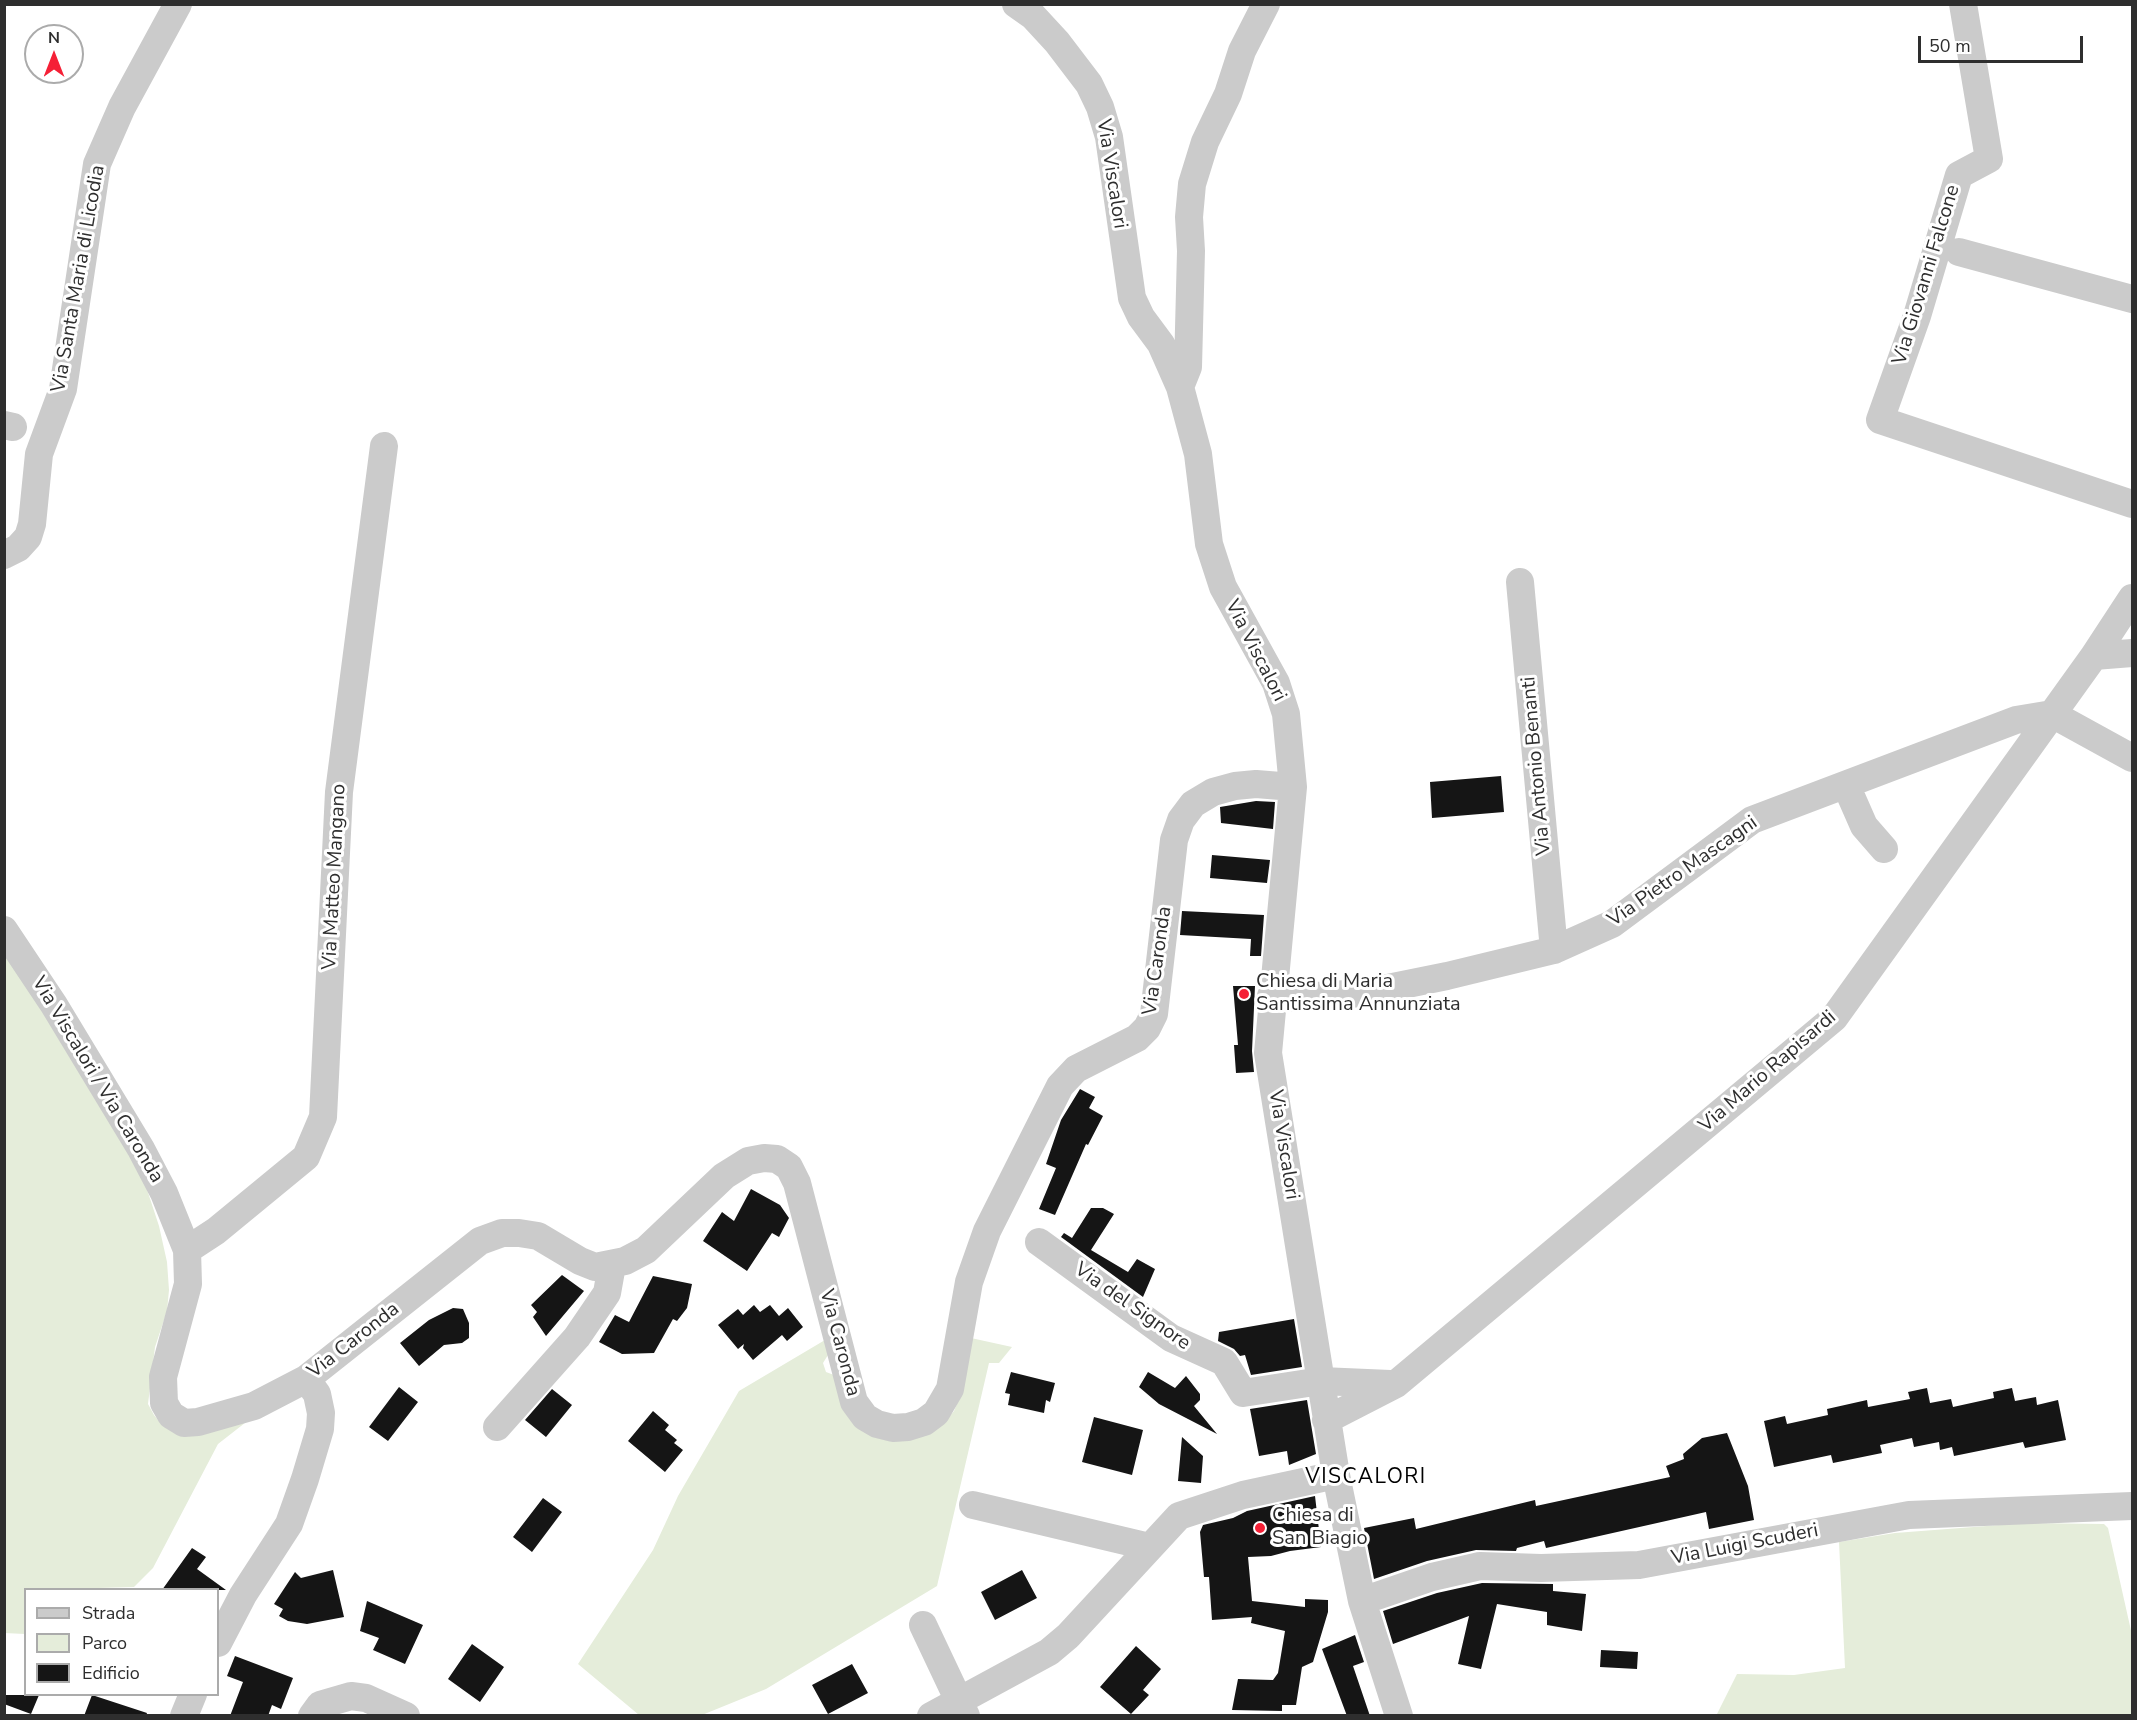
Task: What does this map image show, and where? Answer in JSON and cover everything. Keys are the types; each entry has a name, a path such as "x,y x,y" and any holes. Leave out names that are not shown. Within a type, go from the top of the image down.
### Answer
{"street":[{"name":"Via Santa Maria di Licodia","path":"4,555 18,548 28,537 32,524 39,453 63,388 97,164 122,107 178,4"},
{"name":"Via Viscalori","path":"1016,4 1033,16 1057,42 1089,84 1100,107 1109,137 1132,298 1141,317 1161,344 1180,387 1198,453 1209,544 1223,588 1276,683 1286,714 1293,787 1271,996 1268,1053 1336,1475 1362,1601 1399,1716"},
{"path":"1180,387 1188,367 1191,251 1189,217 1192,184 1205,142 1228,94 1242,51 1266,4"},
{"name":"Via Giovanni Falcone","path":"1963,4 1989,159 1959,175 1917,316 1880,420 2133,504"},
{"path":"1959,252 2133,299"},
{"name":"Via Matteo Mangano","path":"187,1250 216,1231 306,1157 323,1117 339,792 384,446"},
{"name":"Via Antonio Benanti","path":"1520,582 1554,950"},
{"name":"Via Mario Rapisardi","path":"1326,1420 1396,1384 1834,1018 2094,656 2133,598"},
{"path":"2094,656 2133,653"},
{"path":"2052,714 2133,758"},
{"name":"Via Pietro Mascagni","path":"1271,996 1284,998 1363,993 1447,976 1554,950 1612,924 1752,820 2016,720 2052,714"},
{"name":"Via Caronda","path":"198,1422 254,1406 306,1379 480,1241 502,1233 538,1236 595,1267 612,1265 646,1250 724,1176 748,1161 777,1159 789,1167 797,1183 854,1402 865,1417 877,1424 893,1428 924,1422 940,1407 950,1389 969,1282 987,1231 1060,1086 1076,1069 1137,1038 1148,1028 1154,1014 1174,840 1181,820 1193,804 1213,792 1256,784 1293,787"},
{"path":"1846,785 1864,825 1884,849"},
{"name":"Via Viscalori / Via Caronda","path":"4,930 54,1005 141,1149 164,1193 187,1250 189,1284 163,1377 163,1393 164,1403 171,1415 184,1423 198,1422"},
{"name":"Via del Signore","path":"1039,1242 1171,1338 1224,1362 1243,1393 1321,1381"},
{"path":"497,1427 576,1337 607,1293 612,1265"},
{"path":"219,1641 243,1595 289,1524 320,1429 317,1394 306,1379"},
{"path":"1321,1381 1396,1384"},
{"path":"931,1716 962,1708 1049,1652 1068,1636 1179,1516 1243,1495 1336,1475"},
{"path":"973,1505 1150,1546"},
{"name":"Via Luigi Scuderi","path":"1362,1601 1432,1577 1480,1566 1541,1568 1639,1565 1909,1515 2133,1506"},
{"path":"923,1625 962,1708"},
{"path":"184,1716 194,1696"},
{"path":"312,1716 320,1705 351,1696 366,1698 406,1716"}],"green space":[{"path":"4,947 134,1150 159,1226 167,1262 169,1290 167,1311 155,1347 148,1404 162,1425 250,1419 218,1444 153,1568 134,1587 24,1588 24,1634 4,1633"},
{"path":"971,1338 1012,1347 999,1363 989,1363 937,1586 766,1689 702,1715 639,1715 578,1664 653,1550 678,1496 739,1391 825,1340 828,1355 823,1363 826,1372 834,1375 844,1404 941,1426 954,1411 960,1396"},
{"path":"2026,1523 2104,1524 2108,1528 2132,1635 2132,1715 1716,1716 1737,1674 1794,1675 1845,1668 1839,1542 1895,1533"}],"building":[{"path":"1501,776 1504,812 1432,818 1430,782"},
{"path":"1256,801 1275,802 1273,829 1221,823 1220,807"},
{"path":"1212,855 1270,860 1267,883 1210,878"},
{"path":"1182,911 1264,915 1261,956 1250,956 1251,939 1180,935"},
{"path":"1233,986 1255,986 1252,1051 1254,1072 1236,1073 1234,1045 1238,1045"},
{"path":"1080,1089 1095,1097 1089,1108 1103,1116 1088,1145 1086,1144 1055,1215 1039,1209 1056,1168 1046,1164 1061,1120"},
{"path":"751,1189 780,1205 789,1218 779,1237 772,1233 747,1271 703,1241 722,1212 734,1221"},
{"path":"1091,1208 1103,1208 1114,1214 1091,1250 1128,1272 1137,1259 1155,1269 1143,1297 1061,1237 1064,1233 1072,1238"},
{"path":"562,1275 584,1291 546,1336 533,1317 537,1312 531,1305"},
{"path":"653,1276 692,1284 687,1308 677,1321 673,1319 654,1353 622,1354 599,1342 615,1315 629,1322"},
{"path":"754,1305 760,1312 770,1305 779,1316 788,1308 803,1327 787,1341 782,1335 753,1360 743,1348 744,1344 738,1349 718,1325 738,1309 743,1315"},
{"path":"453,1308 463,1309 469,1323 469,1338 462,1343 444,1345 419,1366 400,1343 429,1320"},
{"path":"1294,1319 1302,1367 1251,1375 1245,1355 1240,1356 1234,1349 1218,1341 1219,1332"},
{"path":"1011,1372 1055,1383 1050,1402 1046,1400 1044,1413 1008,1405 1010,1394 1005,1393"},
{"path":"1148,1372 1175,1388 1186,1376 1200,1394 1200,1400 1194,1406 1217,1434 1159,1404 1139,1387"},
{"path":"399,1387 418,1402 388,1441 369,1427"},
{"path":"1927,1388 1930,1403 1951,1399 1953,1407 1994,1398 1993,1392 2012,1388 2015,1401 2036,1397 2037,1405 2058,1400 2066,1440 2025,1448 2023,1442 1954,1456 1952,1447 1940,1450 1939,1442 1914,1447 1912,1438 1880,1445 1882,1453 1833,1463 1831,1455 1774,1467 1764,1421 1785,1416 1787,1424 1828,1415 1827,1409 1867,1400 1868,1407 1910,1399 1908,1392"},
{"path":"552,1389 572,1405 546,1437 525,1420"},
{"path":"1307,1400 1316,1454 1289,1465 1287,1451 1259,1456 1250,1409"},
{"path":"653,1411 669,1425 665,1430 677,1440 674,1443 683,1450 665,1472 628,1441"},
{"path":"1094,1417 1143,1430 1132,1475 1082,1462"},
{"path":"1727,1433 1748,1486 1754,1520 1709,1529 1706,1512 1546,1548 1544,1541 1517,1548 1516,1551 1476,1550 1427,1561 1374,1579 1364,1528 1414,1518 1416,1529 1535,1500 1536,1506 1670,1477 1666,1466 1684,1459 1683,1454 1702,1438"},
{"path":"1182,1437 1203,1456 1201,1483 1178,1481"},
{"path":"1315,1496 1321,1547 1271,1556 1248,1557 1252,1601 1305,1607 1305,1599 1328,1600 1328,1612 1313,1662 1302,1667 1296,1705 1282,1705 1282,1711 1232,1710 1238,1679 1273,1680 1278,1673 1285,1631 1251,1623 1252,1617 1212,1620 1209,1577 1204,1577 1200,1532 1203,1525 1233,1518 1247,1511"},
{"path":"543,1498 562,1512 532,1552 513,1537"},
{"path":"192,1548 206,1557 197,1569 226,1590 219,1590 219,1588 163,1588"},
{"path":"333,1570 344,1617 307,1624 288,1621 279,1616 283,1609 274,1604 295,1572 301,1578"},
{"path":"1022,1570 1037,1598 995,1620 981,1592"},
{"path":"1482,1583 1553,1584 1553,1591 1586,1594 1582,1631 1547,1625 1547,1612 1497,1604 1481,1669 1458,1664 1469,1616 1393,1644 1383,1611 1437,1593"},
{"path":"367,1601 423,1625 405,1664 373,1650 379,1638 360,1631"},
{"path":"1355,1635 1364,1662 1353,1666 1370,1716 1347,1716 1322,1649"},
{"path":"472,1644 504,1667 480,1702 448,1679"},
{"path":"1136,1646 1161,1669 1143,1690 1149,1695 1131,1714 1100,1687"},
{"path":"1601,1650 1638,1652 1637,1669 1600,1667"},
{"path":"235,1656 293,1678 281,1709 272,1705 268,1716 230,1716 243,1682 227,1676"},
{"path":"852,1664 868,1693 828,1714 812,1685"},
{"path":"4,1695 39,1696 31,1714 4,1704"},
{"path":"92,1696 147,1713 146,1716 84,1716"}],"place":[{"name":"Chiesa di Maria Santissima Annunziata","path":"1244,994"},
{"name":"Chiesa di San Biagio","path":"1260,1528"}],"district":[{"name":"VISCALORI","path":"1366,1478"}]}
